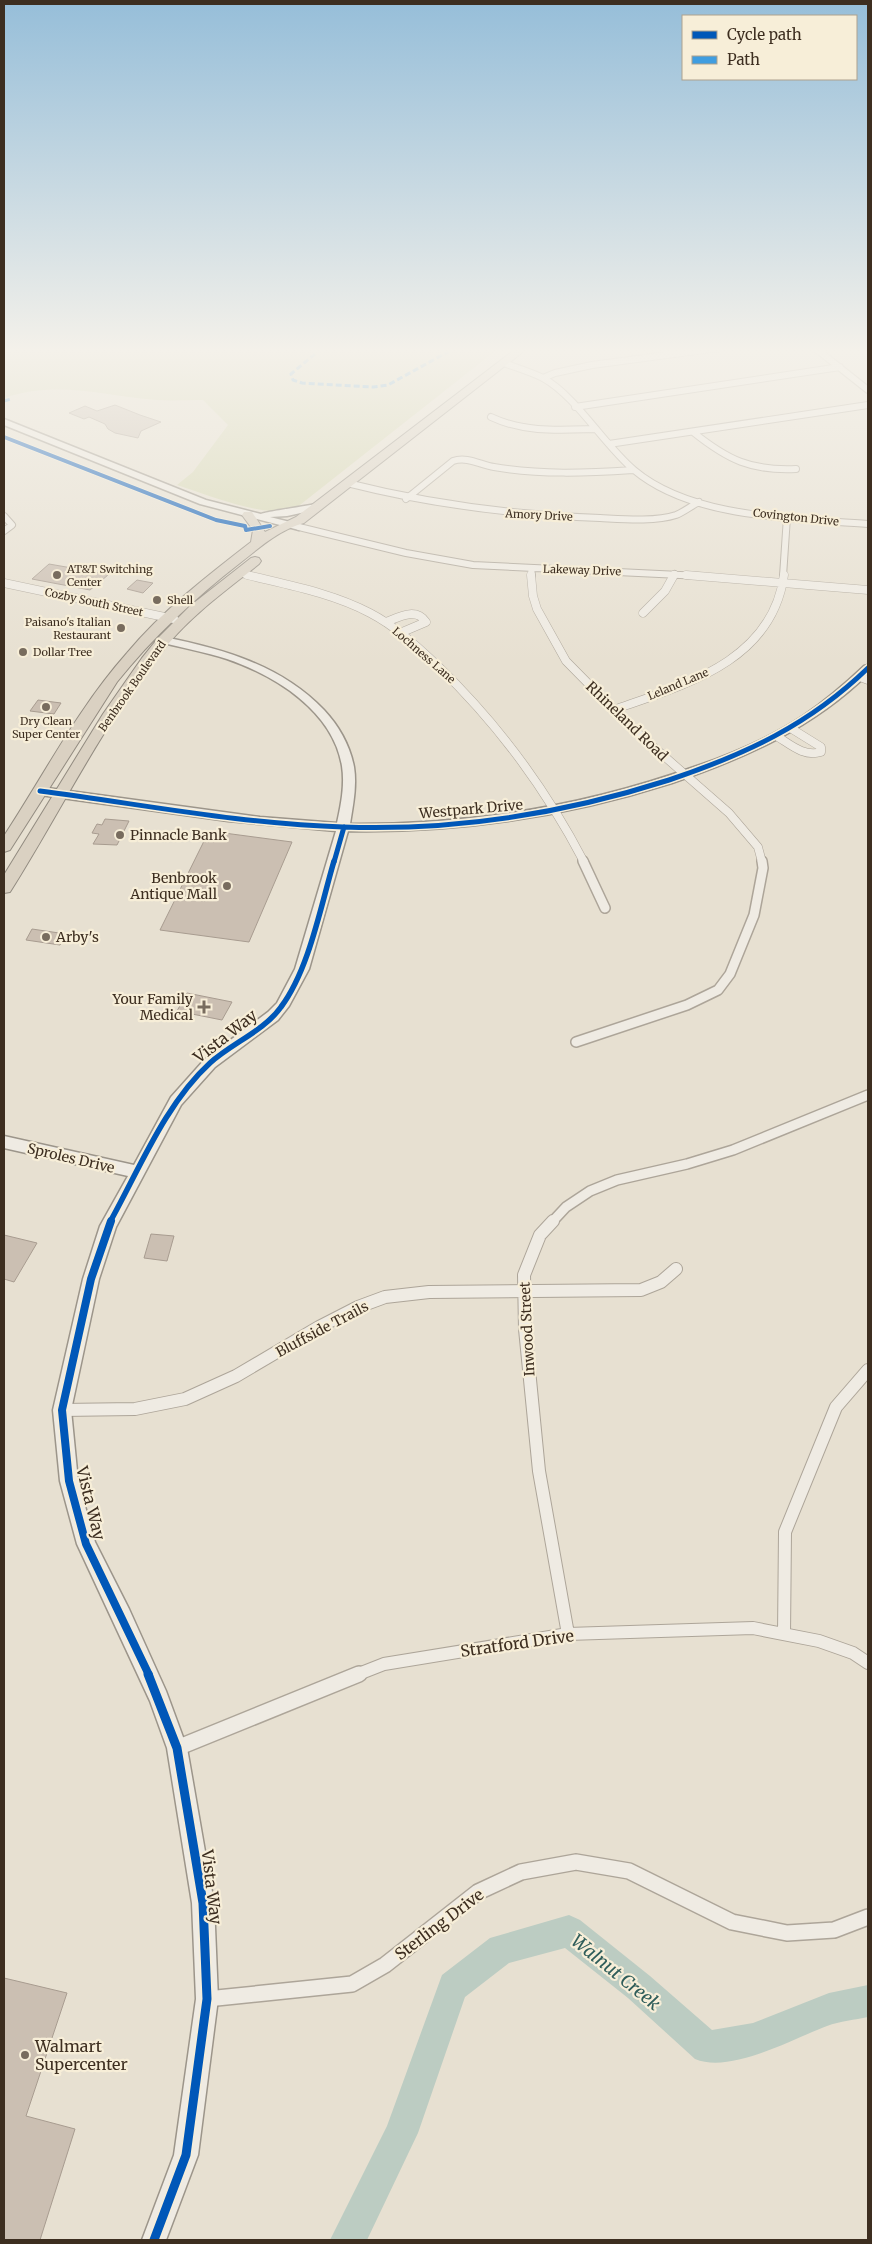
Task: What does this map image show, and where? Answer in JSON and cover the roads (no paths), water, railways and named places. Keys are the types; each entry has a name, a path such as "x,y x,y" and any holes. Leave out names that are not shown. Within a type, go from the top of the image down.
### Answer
{"highway":[{"name":"Benbrook Boulevard","path":"4,888 110,714 164,640 184,620 272,548 316,507 387,453"},
{"path":"248,515 259,530 257,544"},
{"name":"Benbrook Boulevard","path":"4,847 90,711 149,636 196,592 257,544 285,524 299,523"}],"street":[{"path":"80,453 203,502 285,524"},
{"name":"Covington Drive","path":"617,453 633,470 658,486 700,502 743,512 868,524"},
{"path":"718,453 745,465 772,470 796,469"},
{"path":"406,499 453,461 459,459 495,467 529,470 600,472 633,470"},
{"name":"Amory Drive","path":"347,483 406,499 490,512 646,518 675,515 700,502"},
{"path":"248,515 286,513 316,507"},
{"path":"4,516 12,524 4,531"},
{"name":"Leland Lane","path":"613,710 687,682 719,667 755,639 769,621 778,603 782,583 787,517"},
{"name":"Lakeway Drive","path":"299,523 457,563 675,574 868,590"},
{"name":"Rhineland Road","path":"531,568 533,596 537,609 558,649 566,660 613,710 729,813 748,833 758,847 763,868 758,900 737,957 725,982 713,994 687,1005 576,1042"},
{"name":"Lochness Lane","path":"240,574 339,600 386,622 465,692 492,721 536,780 557,812 583,857 605,908"},
{"path":"643,613 665,591 675,574"},
{"name":"Cozby South Street","path":"4,583 184,620"},
{"path":"386,622 409,613 418,613 424,617 426,622 400,633"},
{"name":"Vista Way","path":"154,2240 186,2155 207,1999 203,1903 177,1748 156,1690 86,1544 69,1481 62,1410 91,1278 108,1226 176,1101 193,1080 216,1058 273,1016 292,990 302,969 344,827 349,785 346,754 336,732 301,693 264,669 224,655 164,640"},
{"name":"Westpark Drive","path":"40,791 291,824 344,827 457,825 521,818 557,812 651,787 751,750 778,737 825,708 865,675"},
{"path":"778,737 807,754 821,752 821,747 792,729"},
{"name":"Inwood Street","path":"568,1634 539,1471 525,1329 524,1275 540,1235 566,1208 590,1191 618,1180 687,1164 733,1150 868,1095"},
{"name":"Sproles Drive","path":"4,1142 138,1172"},
{"name":"Bluffside Trails","path":"62,1410 135,1409 185,1399 236,1376 358,1307 385,1297 429,1292 640,1290 661,1282 676,1269"},
{"path":"784,1634 785,1532 836,1407 868,1370"},
{"name":"Stratford Drive","path":"177,1748 384,1664 568,1634 753,1628 819,1641 853,1653 868,1663"},
{"name":"Sterling Drive","path":"207,1999 352,1984 385,1965 478,1892 521,1872 576,1862 628,1871 732,1922 787,1933 834,1930 868,1917"}],"waterway":[{"name":"Walnut Creek","path":"348,2240 401,2133 453,1986 501,1949 569,1931 639,1987 707,2047 753,2040 829,2009 868,2001"}],"place":[{"name":"AT&T Switching Center","path":"57,575"},
{"name":"Shell","path":"157,600"},
{"name":"Paisano's Italian Restaurant","path":"121,628"},
{"name":"Dollar Tree","path":"23,652"},
{"name":"Dry Clean Super Center","path":"46,707"},
{"name":"Pinnacle Bank","path":"120,835"},
{"name":"Benbrook Antique Mall","path":"227,886"},
{"name":"Arby's","path":"46,937"},
{"name":"Your Family Medical","path":"204,1007"},
{"name":"Walmart Supercenter","path":"25,2055"}]}
